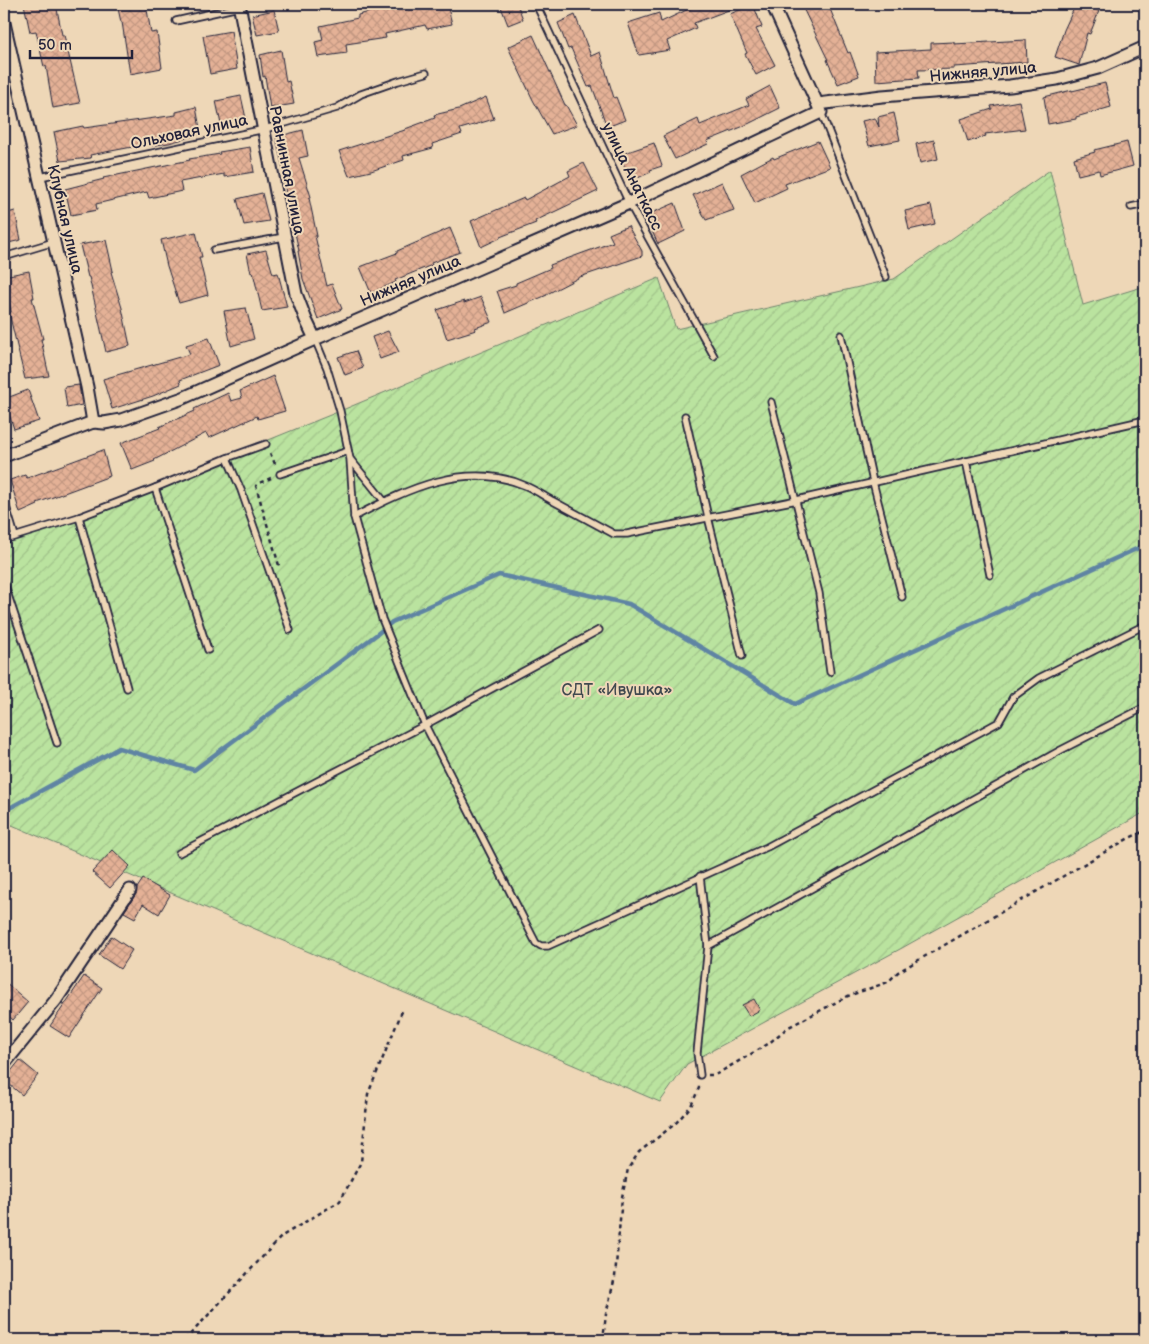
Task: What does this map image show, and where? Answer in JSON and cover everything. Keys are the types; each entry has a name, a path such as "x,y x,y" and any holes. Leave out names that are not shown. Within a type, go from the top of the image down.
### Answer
{"street":[{"path":"772,4 820,108"},
{"name":"Равнинная улица","path":"240,6 296,294 315,339"},
{"name":"Клубная улица","path":"4,23 94,422"},
{"name":"Нижняя улица","path":"4,456 94,422 104,423 121,420 183,398 629,203 820,108 882,96 1010,86 1057,79 1098,68 1145,47"},
{"path":"4,1064 56,1000 130,890"}],"lane":[{"name":"улица Анаткасс","path":"536,4 629,203 714,356"},
{"path":"176,21 240,6"},
{"name":"Ольховая улица","path":"40,177 264,128 337,108 361,94 426,73"},
{"path":"820,108 886,277"},
{"path":"1132,207 1145,204"},
{"path":"214,250 284,236"},
{"path":"4,257 54,242"},
{"path":"841,335 873,482 902,597"},
{"path":"315,339 335,394 350,459 354,517 382,619 425,725 536,943 541,946 548,946 767,847 999,722 1014,697 1039,678 1145,625"},
{"path":"771,402 819,593 830,672"},
{"path":"684,416 742,656"},
{"path":"354,517 384,501 433,482 474,476 500,479 525,486 614,534 627,534 797,500 1145,420"},
{"path":"4,540 79,517 266,444"},
{"path":"280,474 348,451"},
{"path":"227,458 241,490 290,630"},
{"path":"350,459 384,501"},
{"path":"966,461 990,575"},
{"path":"155,488 208,650"},
{"path":"4,500 15,536"},
{"path":"79,517 127,688"},
{"path":"4,584 57,744"},
{"path":"179,853 425,725 599,630"},
{"path":"708,946 1061,750 1145,706"},
{"path":"700,876 708,946 697,1053 700,1075"}],"path":[{"path":"266,444 280,474 256,486 282,577"},
{"path":"603,1340 606,1314 615,1277 622,1197 628,1169 639,1152 675,1124 690,1106 699,1088 700,1075 715,1075 768,1044 787,1028 848,996 888,982 898,972 1129,838 1145,831"},
{"path":"184,1340 282,1236 340,1201 361,1162 368,1094 403,1009"}],"green space":[{"name":"СДТ «Ивушка»","path":"1050,170 1083,305 1145,286 1145,812 902,948 687,1064 660,1102 12,825 4,831 4,540 79,517 659,278 676,329 894,279"}],"building":[{"path":"24,4 56,4 80,103 53,108 46,66 44,67 36,31 30,32"},
{"path":"117,4 146,4 151,33 157,32 162,68 130,74 122,22"},
{"path":"401,4 447,4 452,24 427,29 425,25 385,34 386,38 346,44 347,53 318,57 315,42 323,40 320,26 358,18 358,15"},
{"path":"517,4 523,19 508,25 501,7"},
{"path":"692,4 742,5 694,23 696,28 667,41 670,50 639,55 628,23 659,13 661,22 693,7"},
{"path":"753,4 762,27 756,29 775,65 756,75 745,54 747,53 730,14"},
{"path":"801,4 828,4 859,76 838,84"},
{"path":"1076,4 1099,11 1090,34 1087,33 1079,65 1055,57 1064,30"},
{"path":"274,10 279,31 257,35 252,15"},
{"path":"575,15 591,56 600,52 614,98 616,97 625,120 607,127 592,86 588,87 571,48 568,49 558,23"},
{"path":"231,31 237,69 210,74 203,36"},
{"path":"533,35 565,105 577,125 552,134 533,100 508,47"},
{"path":"1026,40 1027,62 954,67 954,69 918,70 919,78 876,81 875,52 931,49 931,43 954,42 954,44"},
{"path":"281,50 286,82 289,81 294,104 270,108 260,55"},
{"path":"1105,83 1111,107 1076,117 1076,119 1048,124 1044,97"},
{"path":"770,86 780,108 744,126 707,141 708,144 675,159 663,136 698,119 700,125 749,105 746,99"},
{"path":"241,96 247,123 222,129 216,101"},
{"path":"486,97 494,119 460,129 462,134 432,144 433,148 403,156 404,160 349,176 339,151 405,130 435,118 434,115 459,109"},
{"path":"1019,101 1025,129 985,134 986,136 968,142 961,119 992,109 991,106"},
{"path":"196,107 201,134 169,143 149,146 148,144 90,155 91,158 60,161 54,132 83,126 84,128 176,115 176,112"},
{"path":"894,113 900,140 869,146 862,121 875,118 879,127 878,117"},
{"path":"303,130 308,156 299,158 311,197 309,198 317,236 315,236 327,286 332,284 342,309 318,319 303,279 276,137"},
{"path":"934,140 938,159 920,163 916,144"},
{"path":"818,141 830,167 785,184 787,188 755,203 741,174 773,157 774,159"},
{"path":"1127,142 1133,166 1100,175 1099,170 1078,175 1074,158 1095,152 1094,150"},
{"path":"654,143 662,166 650,170 651,172 631,181 619,155"},
{"path":"250,147 254,172 224,177 224,174 180,182 182,191 149,198 147,192 96,204 97,210 71,215 65,189 103,178 220,154 219,152"},
{"path":"584,163 598,191 535,221 536,223 500,237 481,247 471,221 524,198 525,200 570,176 568,171"},
{"path":"722,182 734,210 706,220 693,195"},
{"path":"262,193 269,221 244,225 237,199"},
{"path":"675,203 685,231 658,244 645,216"},
{"path":"931,205 935,224 909,230 905,211"},
{"path":"15,211 21,240 4,244 4,214"},
{"path":"628,226 642,251 642,256 580,277 547,295 505,313 497,291 516,285 516,283 551,268 550,265 613,242 609,234"},
{"path":"450,228 460,252 431,263 432,265 395,280 396,282 371,293 360,267 397,253 397,251"},
{"path":"196,232 202,257 199,257 208,295 179,303 161,240"},
{"path":"106,240 113,271 111,272 122,308 130,346 106,352 80,245"},
{"path":"266,250 273,274 278,273 287,307 262,311 247,254"},
{"path":"29,271 34,298 32,298 43,339 41,339 49,376 25,379 9,313 11,312 4,276"},
{"path":"481,297 492,322 475,328 476,330 447,339 437,310"},
{"path":"246,308 254,339 231,346 224,311"},
{"path":"388,331 399,352 380,359 372,337"},
{"path":"209,338 219,365 180,380 181,384 153,396 112,409 103,379 190,354 186,345"},
{"path":"356,351 363,368 345,375 338,357"},
{"path":"273,376 285,411 258,419 257,416 209,438 206,433 155,461 132,470 121,443 160,428 228,393 231,401 242,398 240,391"},
{"path":"79,385 82,405 67,408 64,387"},
{"path":"28,390 39,421 14,429 4,399"},
{"path":"103,450 110,476 37,503 38,505 20,513 10,480 25,475 27,478"},
{"path":"113,850 130,866 110,888 92,872"},
{"path":"143,879 170,895 159,914 143,904 135,918 124,912"},
{"path":"111,936 132,950 120,969 99,955"},
{"path":"84,976 102,988 69,1038 50,1026"},
{"path":"4,981 28,1002 13,1020 4,1012"},
{"path":"754,999 760,1010 749,1016 742,1005"},
{"path":"20,1060 38,1075 22,1095 4,1080"}],"waterway":[{"path":"4,811 119,748 194,770 392,622 499,575 629,604 795,704 1145,545"}]}
